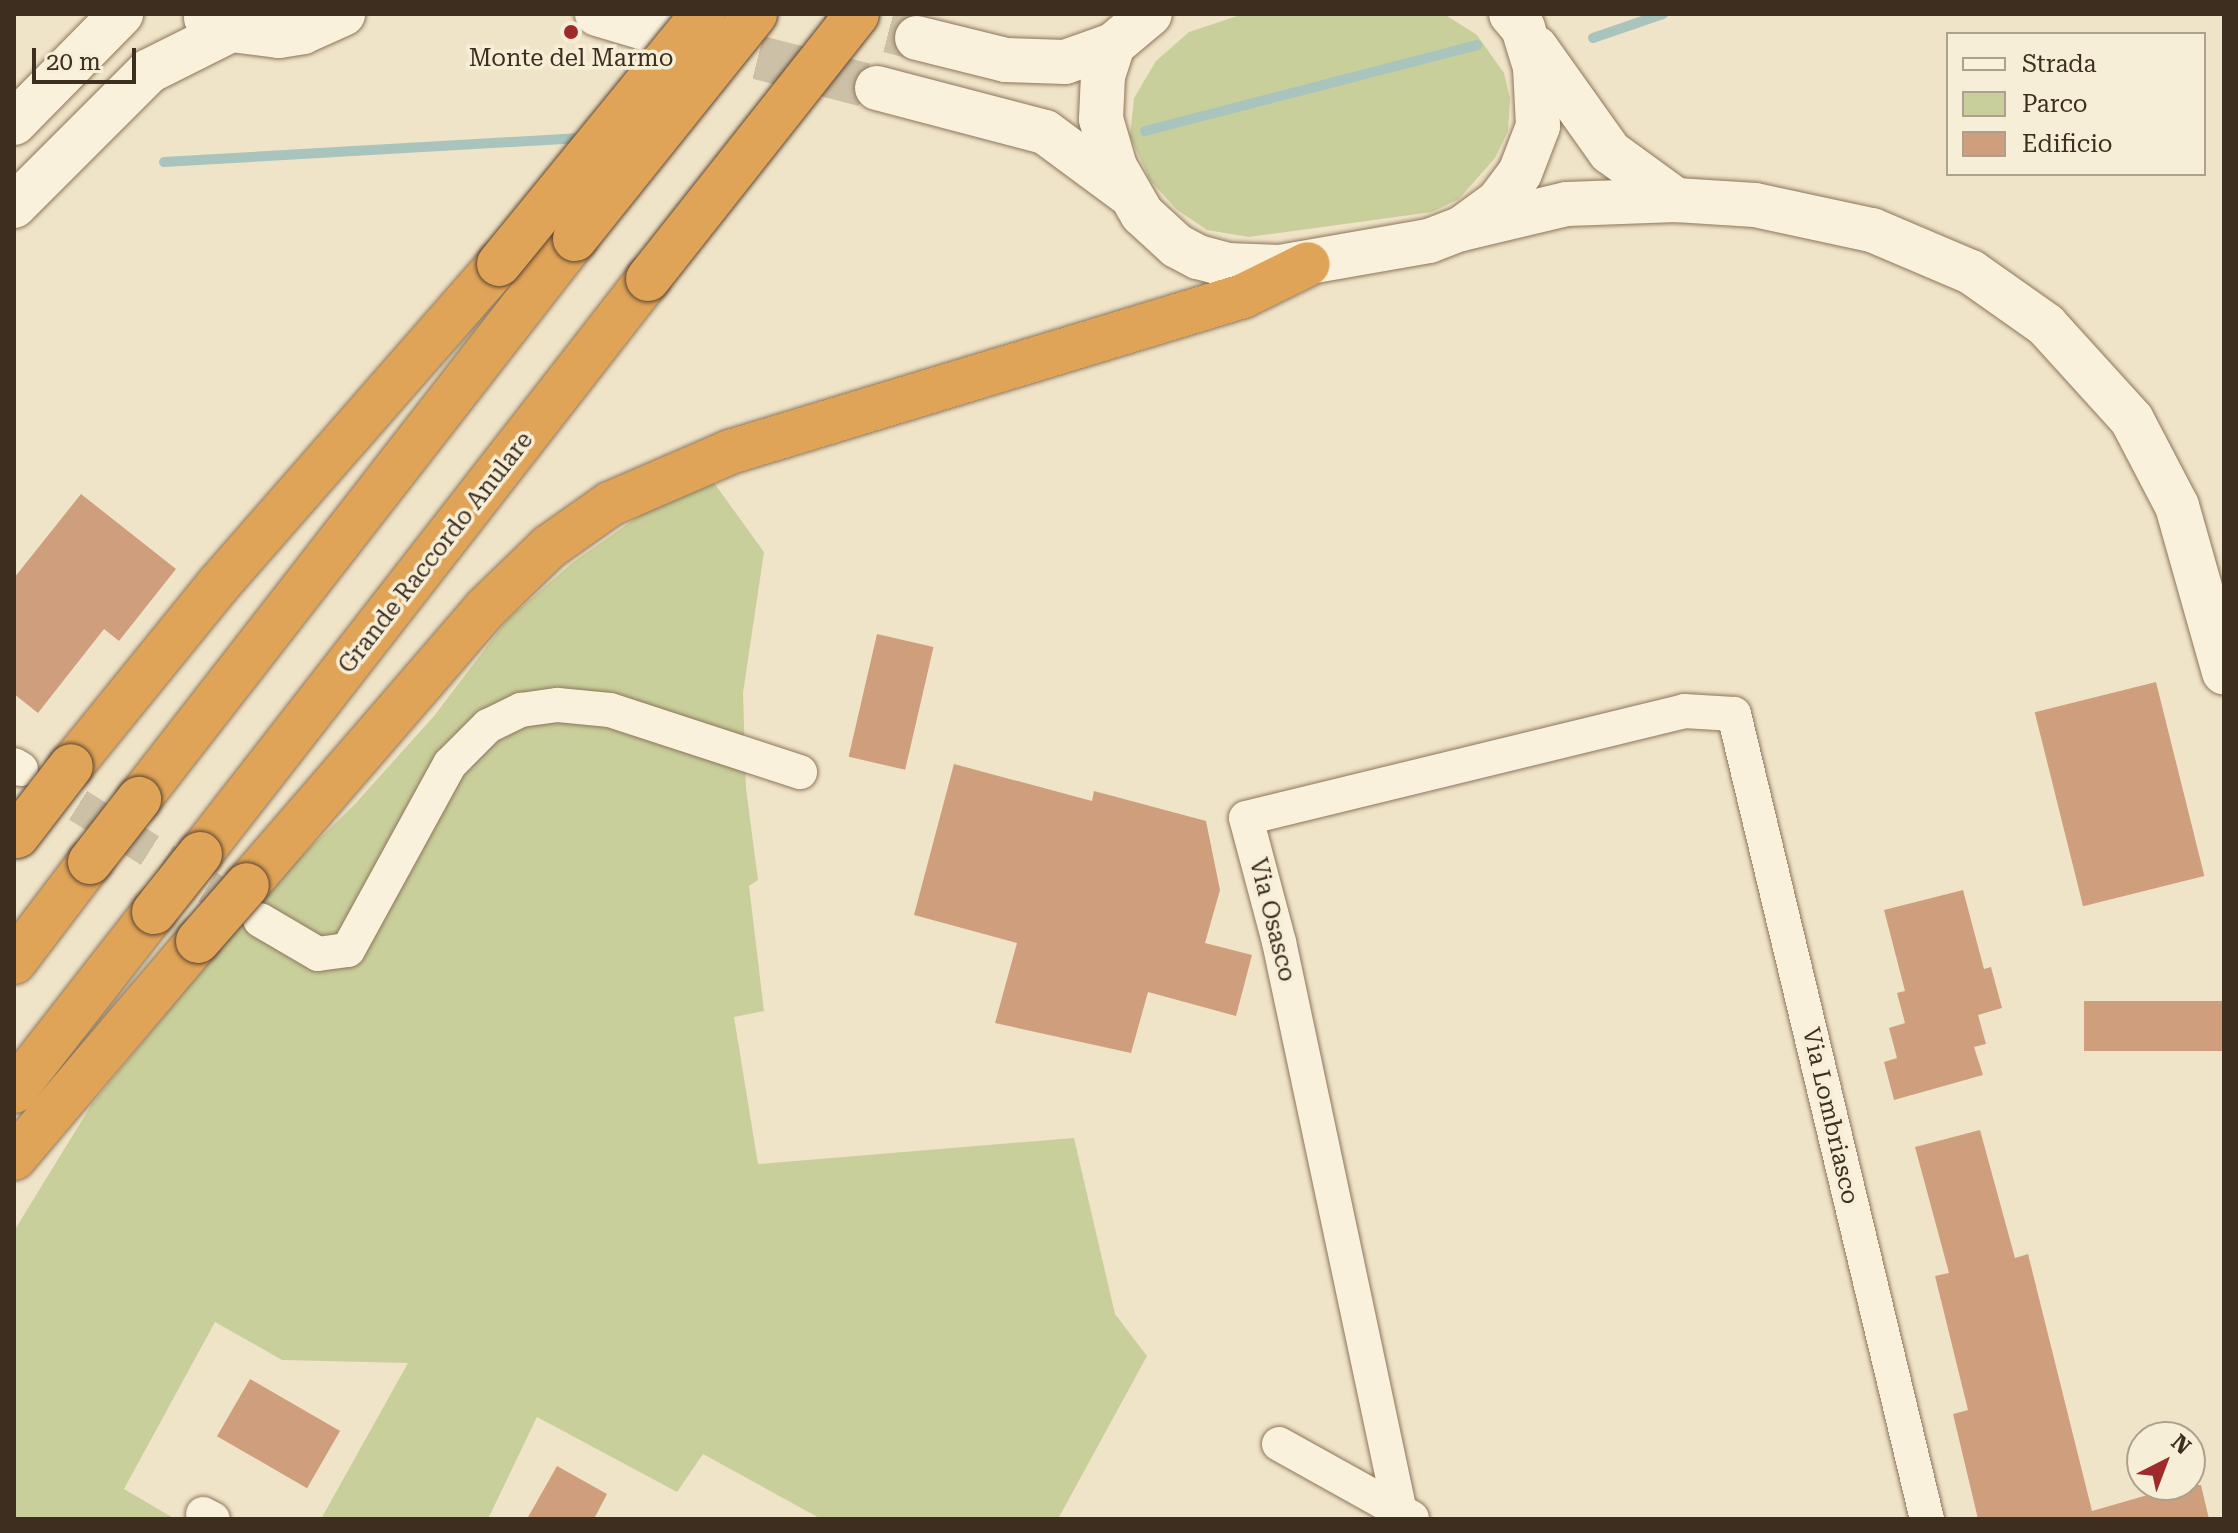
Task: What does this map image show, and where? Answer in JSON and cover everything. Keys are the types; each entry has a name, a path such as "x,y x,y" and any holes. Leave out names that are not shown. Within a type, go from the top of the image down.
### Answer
{"highway":[{"path":"16,838 218,585 499,264 703,14"},
{"path":"14,962 575,239 755,14"},
{"name":"Grande Raccordo Anulare","path":"14,1091 857,14"},
{"path":"14,1158 198,941 253,902 517,575 610,504 730,452 1230,300 1308,264"}],"main road":[{"path":"14,123 121,14"},
{"path":"14,206 149,71 215,22 279,36 315,28 343,14"},
{"path":"597,14 664,34"},
{"path":"917,38 1037,64 1083,58 1113,45 1150,14"},
{"path":"1517,21 1610,152 1676,200"},
{"path":"1461,229 1510,187 1534,141 1538,82 1517,21"},
{"path":"1113,45 1103,75 1101,119 1128,193"},
{"path":"877,88 1045,132 1128,193 1158,231 1198,257 1252,268 1308,264 1567,204 1676,200 1796,212 1896,238 1971,272 2046,325 2112,394 2161,469 2188,540 2224,672"}],"street":[{"path":"253,902 318,954 348,950 450,764 472,738 521,710 558,705 610,710 800,772"},
{"name":"Via Osasco","path":"1407,1515 1279,942 1246,818 1684,711 1734,714"},
{"name":"Via Lombriasco","path":"1734,714 1927,1519"},
{"path":"1279,1444 1407,1515"}],"green space":[{"path":"1243,14 1444,14 1477,35 1504,73 1510,98 1508,131 1495,158 1459,199 1432,212 1249,237 1207,230 1176,209 1150,180 1130,136 1134,98 1156,61 1189,32"},
{"path":"712,480 764,552 743,693 746,788 758,880 749,886 764,1011 734,1017 758,1164 1074,1138 1115,1314 1147,1356 1058,1519 821,1519 703,1454 677,1492 537,1417 488,1519 321,1519 408,1363 282,1360 215,1322 124,1489 175,1519 14,1519 14,1231 92,1104 270,887 354,805 434,716 507,620 572,563 652,507"}],"building":[{"path":"81,494 176,569 119,641 104,629 38,713 14,694 14,578"},
{"path":"877,634 934,647 905,770 849,757"},
{"path":"2156,682 2204,876 2083,906 2035,712"},
{"path":"954,764 1092,801 1094,791 1206,821 1220,890 1205,943 1252,955 1236,1016 1148,992 1131,1053 995,1023 1017,943 914,915"},
{"path":"1963,890 1984,969 1991,967 2002,1008 1978,1015 1986,1044 1974,1047 1983,1075 1894,1100 1884,1062 1897,1058 1889,1028 1905,1023 1897,993 1905,991 1884,910"},
{"path":"2084,1001 2224,1001 2224,1051 2084,1051"},
{"path":"1980,1130 2015,1258 2028,1254 2092,1511 2127,1501 2205,1501 2209,1519 1978,1519 1953,1414 1968,1410 1935,1276 1949,1273 1915,1147"},
{"path":"250,1379 340,1431 307,1488 217,1436"},
{"path":"557,1466 607,1494 594,1519 527,1519"}],"waterway":[{"path":"1593,38 1663,14"},
{"path":"1145,131 1477,45"},
{"path":"164,162 581,138"}],"tunnel":[{"path":"825,14 917,38"},
{"path":"694,41 877,88"},
{"path":"35,778 250,914"}],"place":[{"name":"Monte del Marmo","path":"571,32"}]}
